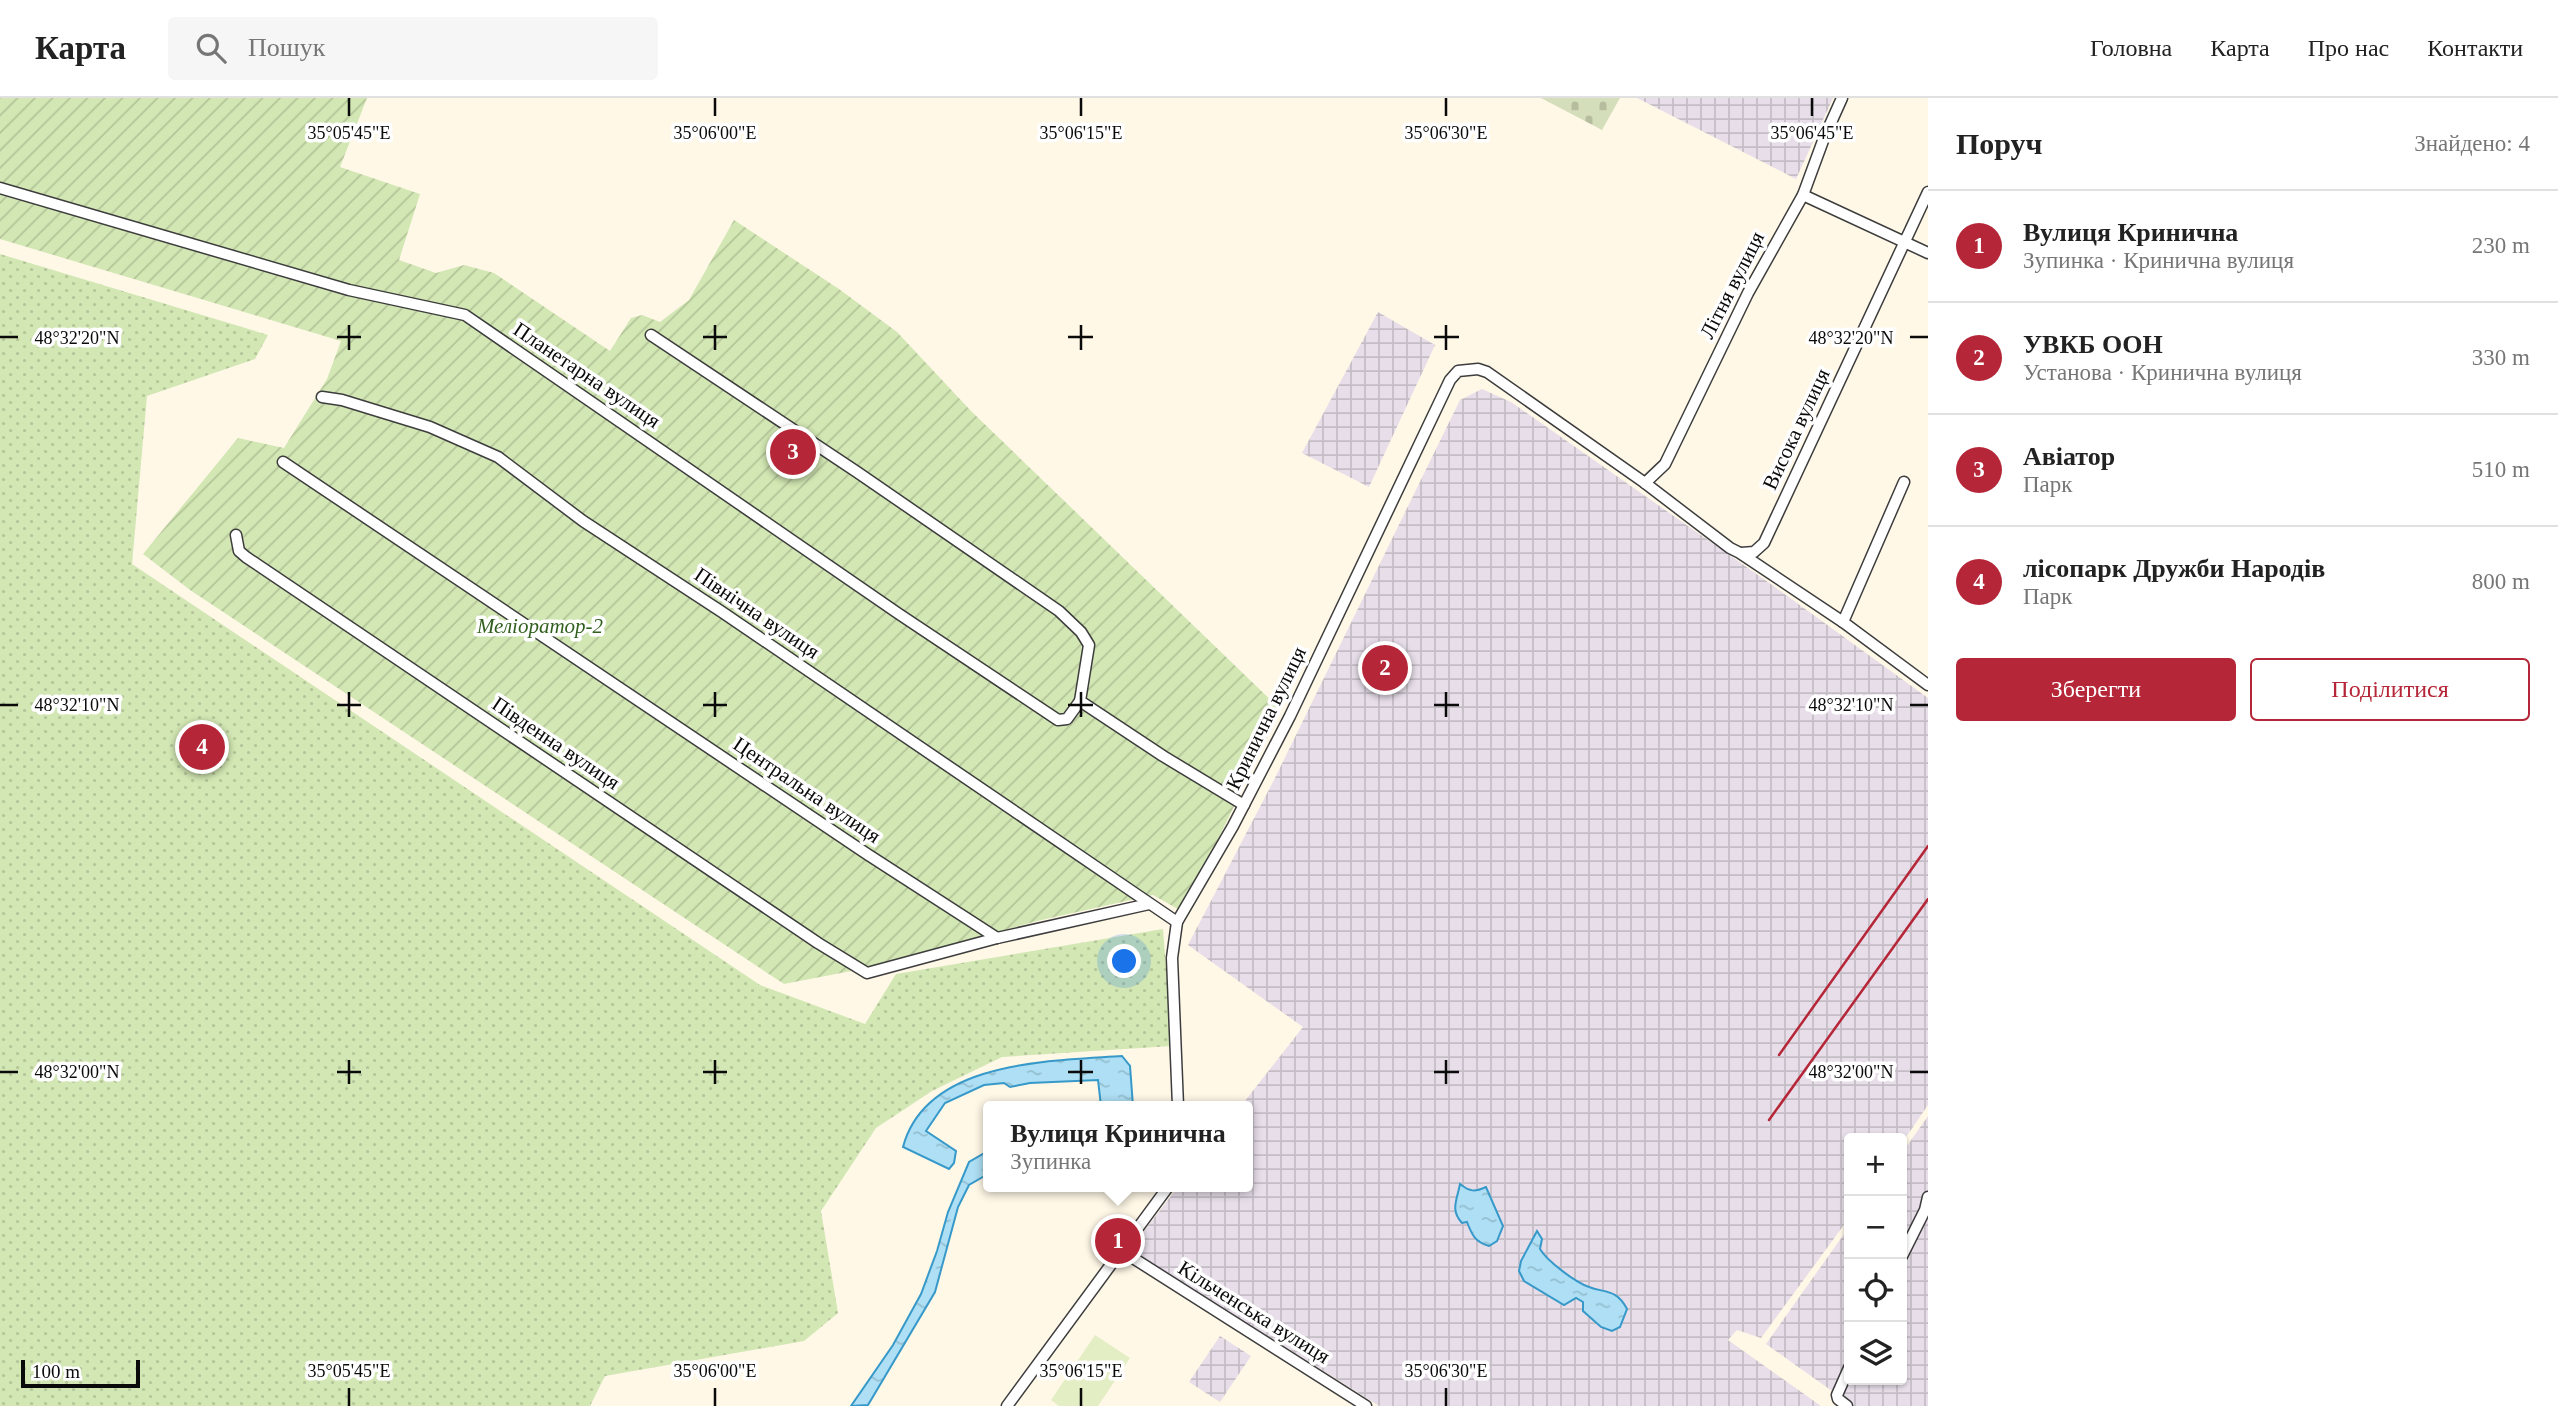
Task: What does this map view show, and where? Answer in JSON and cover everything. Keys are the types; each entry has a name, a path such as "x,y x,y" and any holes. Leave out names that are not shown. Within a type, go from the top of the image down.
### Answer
{"street":[{"name":"Літня вулиця","path":"1645,483 1665,464 1748,293 1803,195 1842,98"},
{"name":"Планетарна вулиця","path":"0,188 349,290 465,315 899,614 1058,720 1068,719 1080,701"},
{"name":"Висока вулиця","path":"1740,553 1754,552 1764,543 1928,192"},
{"path":"1803,195 1928,253"},
{"path":"651,335 858,472 1059,611 1081,632 1089,645 1080,701 1244,805"},
{"name":"Кринична вулиця","path":"1178,1101 1172,958 1177,922 1244,805 1290,716 1450,380 1458,371 1468,369 1487,372 1645,483"},
{"name":"Північна вулиця","path":"322,397 342,400 430,426 498,457 583,521 722,612 1177,922"},
{"name":"Центральна вулиця","path":"283,462 867,854 997,938"},
{"path":"1843,622 1905,482"},
{"path":"1645,483 1730,548 1927,681"},
{"name":"Південна вулиця","path":"236,535 239,551 246,557 818,943 867,973 997,938"},
{"path":"997,938 1149,904"},
{"path":"1007,1406 1164,1192"},
{"path":"1907,1246 1925,1210 1928,1197"},
{"name":"Кільченська вулиця","path":"1122,1251 1366,1406"},
{"path":"1844,1380 1838,1399 1847,1406"}],"shaded area":[{"path":"1637,98 1833,98 1796,179"},
{"path":"1378,312 1435,345 1369,487 1302,453"},
{"path":"1482,389 1511,402 1928,698 1928,1105 1907,1136 1907,1133 1844,1133 1844,1225 1761,1338 1737,1330 1728,1340 1821,1406 1379,1406 1130,1249 1174,1192 1253,1192 1253,1101 1245,1101 1303,1027 1188,945 1274,780 1460,400"},
{"path":"1928,1116 1928,1406 1853,1406 1766,1344 1844,1234 1844,1385 1907,1385 1907,1146"},
{"path":"1220,1336 1251,1356 1220,1402 1189,1382"}],"green space":[{"name":"Меліоратор-2","path":"0,98 367,98 340,167 420,194 399,260 436,273 464,265 494,273 610,351 631,318 642,315 660,322 689,300 734,220 839,289 897,332 972,412 1278,707 1267,738 1183,912 1153,895 1037,921 872,967 784,984 190,590 143,554 238,438 284,448 327,379 341,341 0,239"},
{"path":"1541,98 1620,98 1602,130"},
{"path":"0,254 268,335 255,359 147,396 132,564 760,985 865,1024 896,974 1163,929 1172,1046 1002,1057 932,1091 876,1128 821,1211 838,1313 804,1341 605,1376 590,1406 0,1406"},
{"path":"1095,1335 1130,1358 1098,1406 1059,1406 1051,1400"}],"water":[{"path":"1122,1056 1130,1066 1133,1101 1100,1101 1098,1080 1030,1083 1010,1087 1004,1083 984,1085 945,1103 926,1131 956,1151 954,1163 949,1169 903,1147 916,1118 937,1097 964,1081 995,1071 1061,1060"},
{"path":"983,1154 983,1177 969,1185 958,1207 935,1292 868,1405 851,1406 893,1345 921,1294 948,1212 969,1162"},
{"path":"1460,1184 1473,1190 1486,1187 1503,1226 1497,1241 1489,1246 1477,1240 1467,1222 1462,1223 1456,1214 1455,1205"},
{"path":"1537,1231 1542,1239 1540,1249 1555,1265 1583,1284 1619,1298 1627,1309 1620,1327 1612,1331 1601,1327 1583,1311 1583,1302 1576,1298 1564,1305 1524,1281 1519,1271 1521,1261"}],"railway":[{"path":"1779,1055 1928,846"},
{"path":"1769,1120 1928,899"}],"place":[{"name":"Авіатор","path":"793,452"},
{"name":"УВКБ ООН","path":"1385,668"},
{"name":"лісопарк Дружби Народів","path":"202,747"},
{"name":"Вулиця Кринична","path":"1118,1241"}]}
